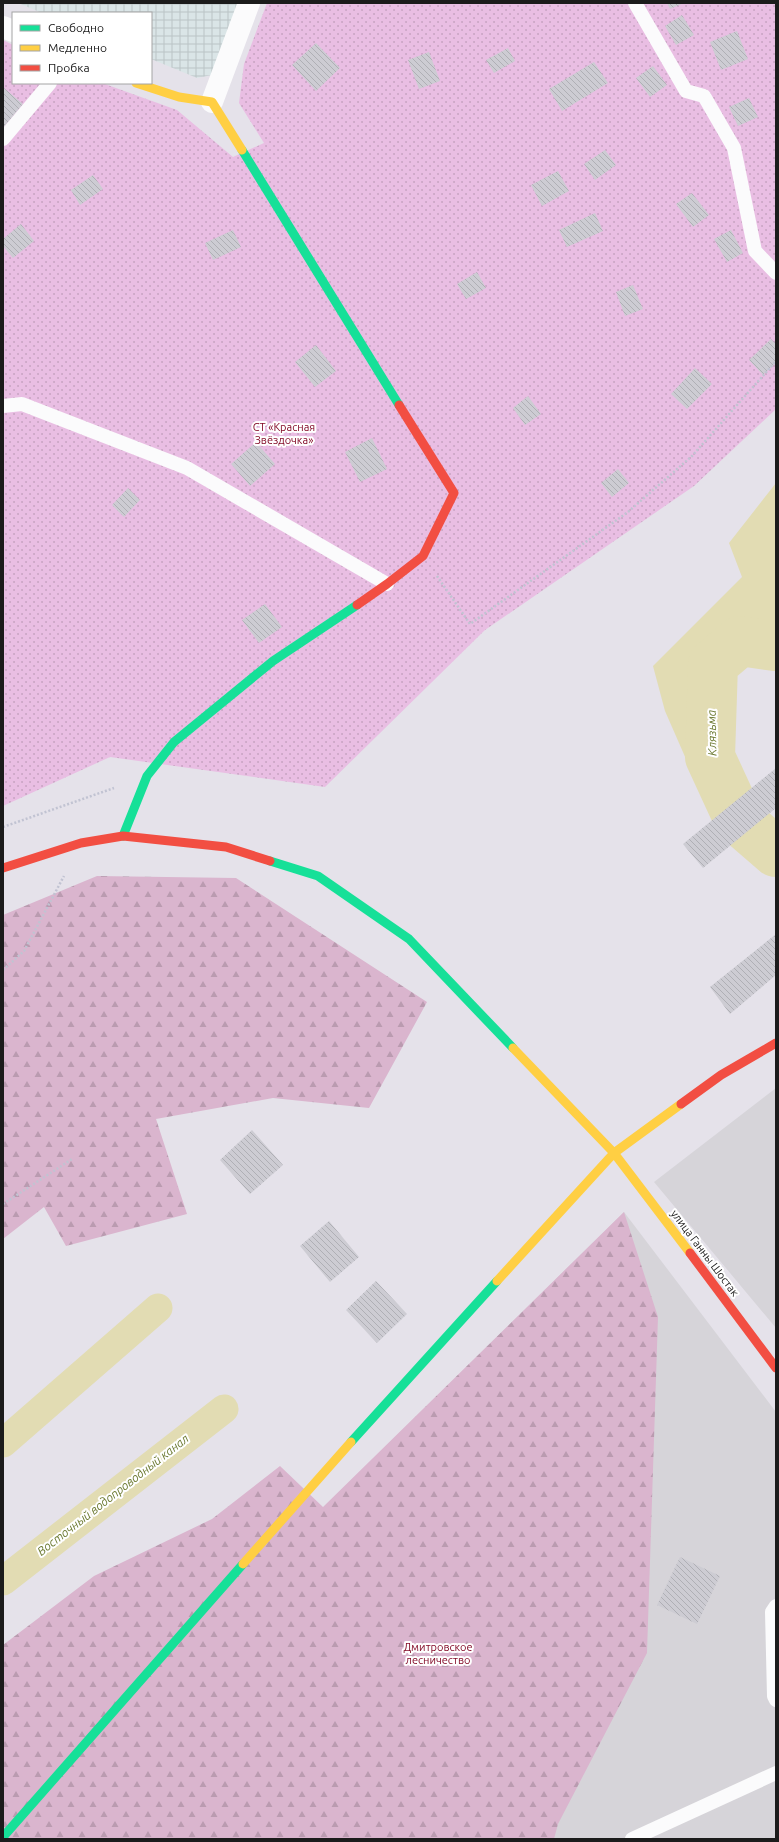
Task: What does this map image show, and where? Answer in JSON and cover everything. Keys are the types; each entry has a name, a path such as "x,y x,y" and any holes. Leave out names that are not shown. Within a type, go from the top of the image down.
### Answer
{"street":[{"path":"212,102 249,3"},
{"path":"139,84 179,98 212,102"},
{"path":"123,836 147,776 174,742 272,661 387,584 423,556 454,493 212,102"},
{"name":"улица Ганны Шостак","path":"3,868 81,843 123,836 226,847 318,876 408,940 614,1153 776,1368"},
{"path":"3,1837 399,1387 614,1153 721,1075 776,1043"}],"lane":[{"path":"635,3 686,91 704,96 734,148 755,251 776,273"},
{"path":"3,139 49,84"},
{"path":"3,406 22,404 187,468 387,584"},
{"path":"776,1606 772,1612 774,1696 776,1700"},
{"path":"632,1839 776,1772"}],"path":[{"path":"423,556 470,624 628,512 692,456 776,361"},
{"path":"3,827 147,776"},
{"path":"3,970 24,951 81,843"},
{"path":"3,1204 72,1159"}],"shaded area":[{"path":"18,3 241,3 217,74 197,78 152,59 152,12 40,12"},
{"path":"776,1088 776,1328 654,1182"},
{"name":"Дмитровское лесничество","path":"624,1212 776,1412 776,1839 51,1839 323,1508"}],"green space":[{"name":"СТ «Красная Звёздочка»","path":"267,3 776,3 776,409 694,486 485,630 325,787 110,757 3,806 3,40 12,44 12,84 105,84 177,110 233,157 264,143 239,103 244,64"},
{"path":"97,876 236,878 427,1002 369,1108 273,1098 156,1119 187,1214 66,1246 44,1207 3,1239 3,915"},
{"name":"Дмитровское лесничество","path":"624,1212 658,1317 647,1653 558,1824 554,1839 3,1839 3,1645 94,1576 212,1519 280,1466 323,1507"}],"water":[{"path":"776,483 776,660 739,657 723,677 728,755 686,759 665,711 653,666 742,577 729,543"}],"building":[{"path":"667,3 684,3 670,9"},
{"path":"682,15 694,35 676,45 665,26"},
{"path":"737,31 748,59 721,70 710,42"},
{"path":"316,43 340,68 316,91 292,65"},
{"path":"508,48 515,61 494,73 486,60"},
{"path":"429,52 440,81 419,89 408,60"},
{"path":"594,62 608,83 562,111 549,89"},
{"path":"653,66 667,85 650,97 636,78"},
{"path":"4,88 23,104 3,128 3,89"},
{"path":"749,98 758,117 738,126 729,107"},
{"path":"605,150 616,165 595,180 584,164"},
{"path":"558,171 569,191 542,206 531,185"},
{"path":"93,175 103,189 80,205 71,190"},
{"path":"692,193 709,215 693,227 676,204"},
{"path":"595,213 603,231 567,247 559,230"},
{"path":"21,224 34,241 13,258 3,246 3,239"},
{"path":"233,230 241,247 213,260 205,243"},
{"path":"731,230 743,253 727,262 714,239"},
{"path":"477,272 486,288 466,299 457,284"},
{"path":"633,285 643,309 625,316 616,292"},
{"path":"771,339 776,344 776,363 763,375 749,360"},
{"path":"316,345 336,371 315,387 295,362"},
{"path":"695,368 712,384 687,409 671,394"},
{"path":"528,396 541,414 525,425 513,408"},
{"path":"372,438 387,469 360,482 345,452"},
{"path":"256,442 275,464 250,486 231,464"},
{"path":"618,469 629,483 612,497 601,483"},
{"path":"128,488 140,500 124,517 112,505"},
{"path":"265,604 282,627 259,643 242,620"},
{"path":"776,768 776,808 703,868 683,844"},
{"path":"776,934 776,975 730,1014 710,987"},
{"path":"252,1130 283,1165 250,1194 220,1160"},
{"path":"329,1221 359,1257 330,1282 300,1246"},
{"path":"376,1281 407,1314 377,1343 346,1310"},
{"path":"680,1557 720,1576 697,1624 657,1605"}],"waterway":[{"name":"Клязьма","path":"776,644 775,646 740,641 713,664 710,757 739,820 776,852"},
{"name":"Восточный водопроводный канал","path":"3,1443 158,1308"},
{"name":"Восточный водопроводный канал","path":"3,1581 224,1409"}],"traffic: fast":[{"path":"242,150 399,405"},
{"path":"123,836 147,776 174,742 273,661 357,605"},
{"path":"270,861 318,876 409,939 513,1048"},
{"path":"351,1442 497,1281"},
{"path":"3,1837 243,1564"}],"traffic: slow":[{"path":"139,84 179,97 212,102 242,150"},
{"path":"513,1048 614,1153 690,1253"},
{"path":"497,1281 614,1153 681,1104"},
{"path":"243,1564 351,1442"}],"traffic: jam":[{"path":"357,605 423,556 454,493 399,405"},
{"path":"3,868 81,843 123,836 226,847 270,861"},
{"path":"681,1104 721,1075 776,1043"},
{"path":"690,1253 776,1368"}]}
